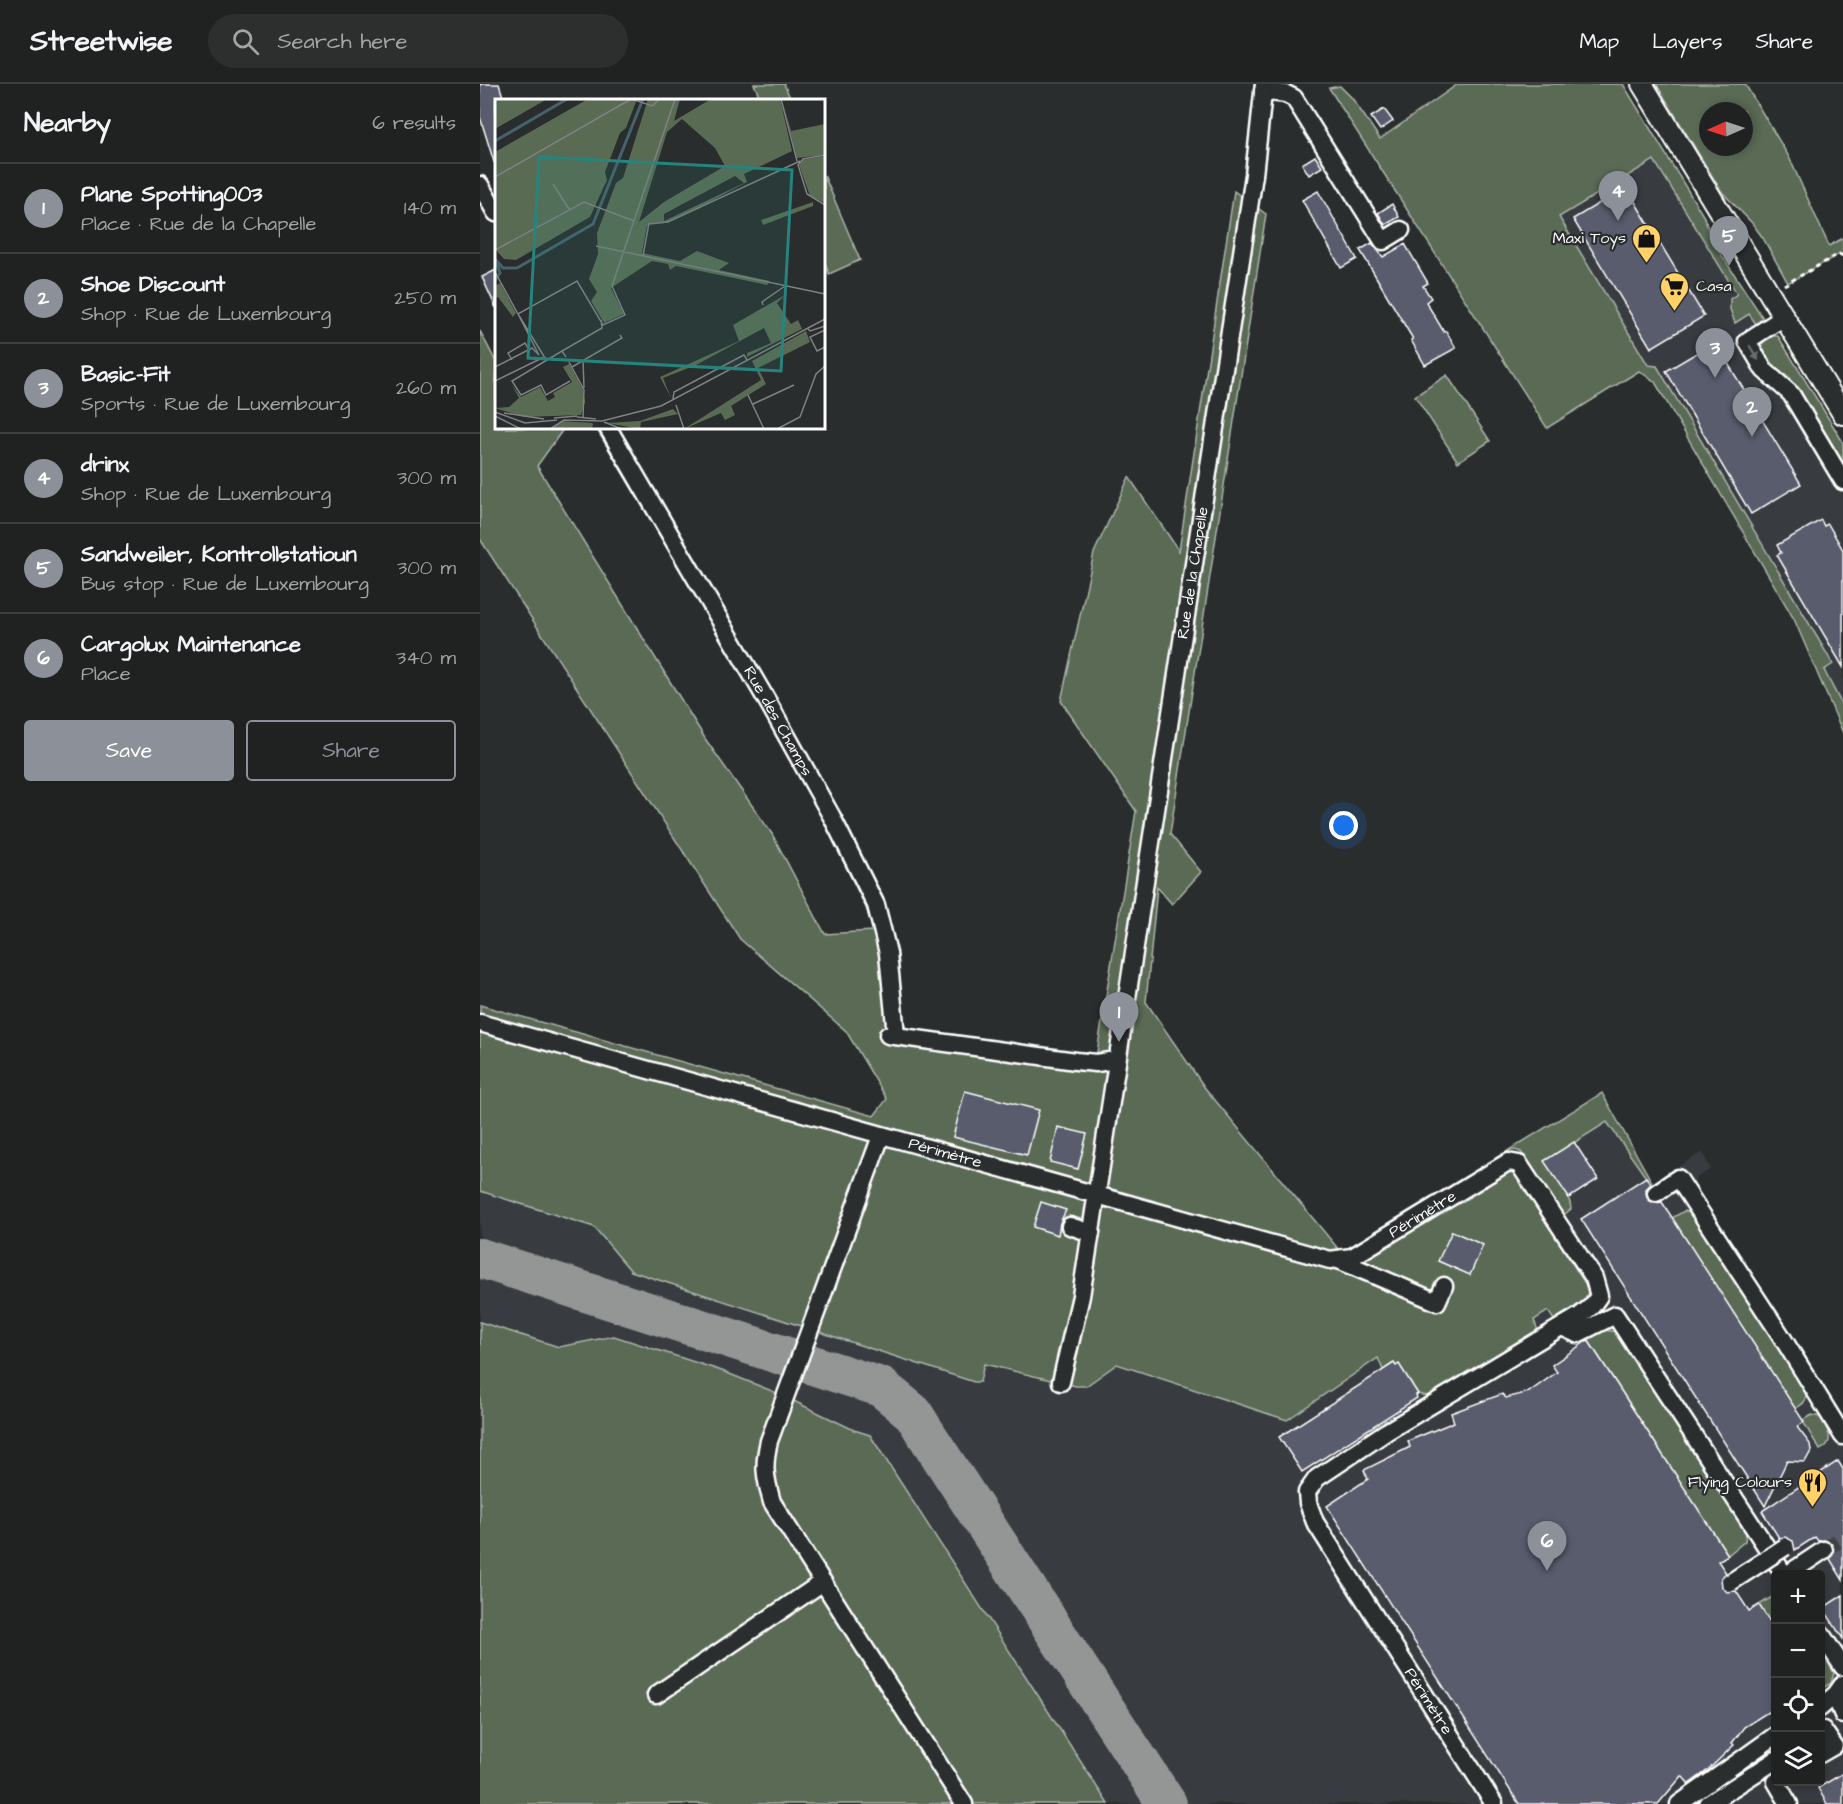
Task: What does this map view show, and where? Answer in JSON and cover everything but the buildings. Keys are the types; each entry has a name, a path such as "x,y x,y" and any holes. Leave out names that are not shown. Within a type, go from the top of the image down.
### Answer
{"main road":[{"path":"1642,84 1843,414"}],"street":[{"path":"1264,87 1294,98 1383,241 1401,230"},
{"name":"Rue de la Chapelle","path":"1061,1382 1081,1296 1254,175 1264,87"},
{"path":"480,185 495,211"},
{"path":"1784,317 1747,341 1764,370 1791,394 1843,481"},
{"name":"Rue des Champs","path":"609,429 775,715 832,818 876,905 888,953 892,1035 1076,1061 1096,1063 1116,1060"},
{"name":"Périmètre","path":"480,1023 1330,1260 1352,1257 1508,1162 1519,1164 1594,1278 1599,1296 1592,1306 1562,1327 1386,1432 1317,1478 1307,1492 1308,1503 1315,1521 1494,1804"},
{"path":"881,1136 794,1370 764,1463 765,1478 772,1502 964,1804"},
{"path":"1656,1193 1678,1178 1841,1431"},
{"path":"1070,1226 1090,1233"},
{"path":"1338,1260 1437,1302 1444,1286"},
{"path":"1562,1327 1577,1334 1615,1315 1783,1570"},
{"path":"1731,1582 1785,1547"},
{"path":"1794,1570 1824,1550"},
{"path":"656,1695 823,1582"},
{"path":"1825,1638 1843,1667"},
{"path":"1825,1704 1839,1690"},
{"path":"1839,1690 1843,1715"},
{"path":"1825,1733 1834,1746 1825,1752"},
{"path":"1679,1804 1771,1739"},
{"path":"1708,1804 1771,1763"},
{"path":"1778,1786 1788,1804"}],"path":[{"path":"1769,293 1839,254 1843,256"}],"shaded area":[{"path":"1654,160 1737,295 1735,322 1749,314 1765,339 1770,368 1788,376 1843,465 1843,707 1824,670 1832,664 1658,366 1648,365 1559,217"},
{"path":"480,1012 885,1127 1205,1088 1340,1251 1602,1093 1653,1183 1702,1152 1711,1169 1696,1178 1694,1186 1843,1419 1843,1804 480,1804"}],"green space":[{"path":"754,84 784,84 791,99 761,99"},
{"path":"1458,84 1623,84 1704,217 1713,242 1763,318 1756,324 1749,314 1735,323 1730,309 1730,299 1737,294 1654,160 1559,217 1648,365 1657,366 1833,664 1824,670 1843,707 1843,733 1794,619 1655,382 1639,371 1547,428 1329,88 1340,86 1352,98 1380,139"},
{"path":"1656,84 1745,84 1789,157 1829,246 1843,238 1843,256 1839,254 1788,283 1752,223 1722,192 1700,156 1753,156 1753,102 1699,102 1699,154"},
{"path":"825,177 860,260 829,274 825,263"},
{"path":"1234,191 1266,214 1170,834 1201,872 1172,904 1157,887 1146,1002 1205,1088 1340,1251 1343,1268 1508,1170 1514,1171 1586,1285 1588,1292 1584,1301 1554,1320 1548,1311 1534,1320 1538,1331 1435,1398 1418,1394 1399,1364 1396,1366 1393,1363 1383,1370 1378,1358 1287,1420 1117,1364 1086,1386 1076,1386 984,1364 980,1382 974,1382 631,1271 594,1227 480,1191 480,1005 874,1116 887,1099 846,1031 740,939 480,539 480,331 495,360 495,429 563,429 537,466 706,740 772,834 825,934 873,931 866,908 824,821 774,727 597,429 637,490 744,670 871,906 880,941 888,1018 910,1044 1094,1071 1136,811 1061,701 1094,553 1129,477 1179,551"},
{"path":"1778,336 1843,442 1843,466 1788,376 1770,368 1760,349 1765,339"},
{"path":"1447,375 1490,441 1458,462 1415,396"},
{"path":"1602,1093 1653,1184 1652,1186 1607,1122 1545,1161 1565,1190 1570,1203 1571,1209 1565,1214 1561,1213 1521,1152 1515,1150 1506,1152"},
{"path":"1684,1211 1693,1214 1807,1391 1804,1402 1795,1409 1672,1218"},
{"path":"480,1322 559,1347 614,1336 722,1371 870,1435 1108,1804 480,1804"},
{"path":"1605,1330 1616,1332 1746,1533 1745,1541 1728,1555 1588,1340"},
{"path":"1812,1415 1820,1417 1829,1435 1828,1443 1820,1450 1802,1420"},
{"path":"1771,1598 1771,1624 1759,1605"},
{"path":"1825,1657 1834,1673 1831,1683 1825,1687"}],"taxiway":[{"path":"480,1258 881,1387 913,1413 1167,1804"}],"tunnel":[{"path":"1824,1550 1843,1537"}],"place":[{"name":"drinx","path":"1618,221"},
{"name":"Maxi Toys","path":"1647,264"},
{"name":"Sandweiler, Kontrollstatioun","path":"1729,266"},
{"name":"Casa","path":"1675,312"},
{"name":"Basic-Fit","path":"1715,378"},
{"name":"Shoe Discount","path":"1752,437"},
{"name":"Plane Spotting003","path":"1119,1042"},
{"name":"Flying Colours","path":"1813,1508"},
{"name":"Cargolux Maintenance","path":"1547,1571"}]}
